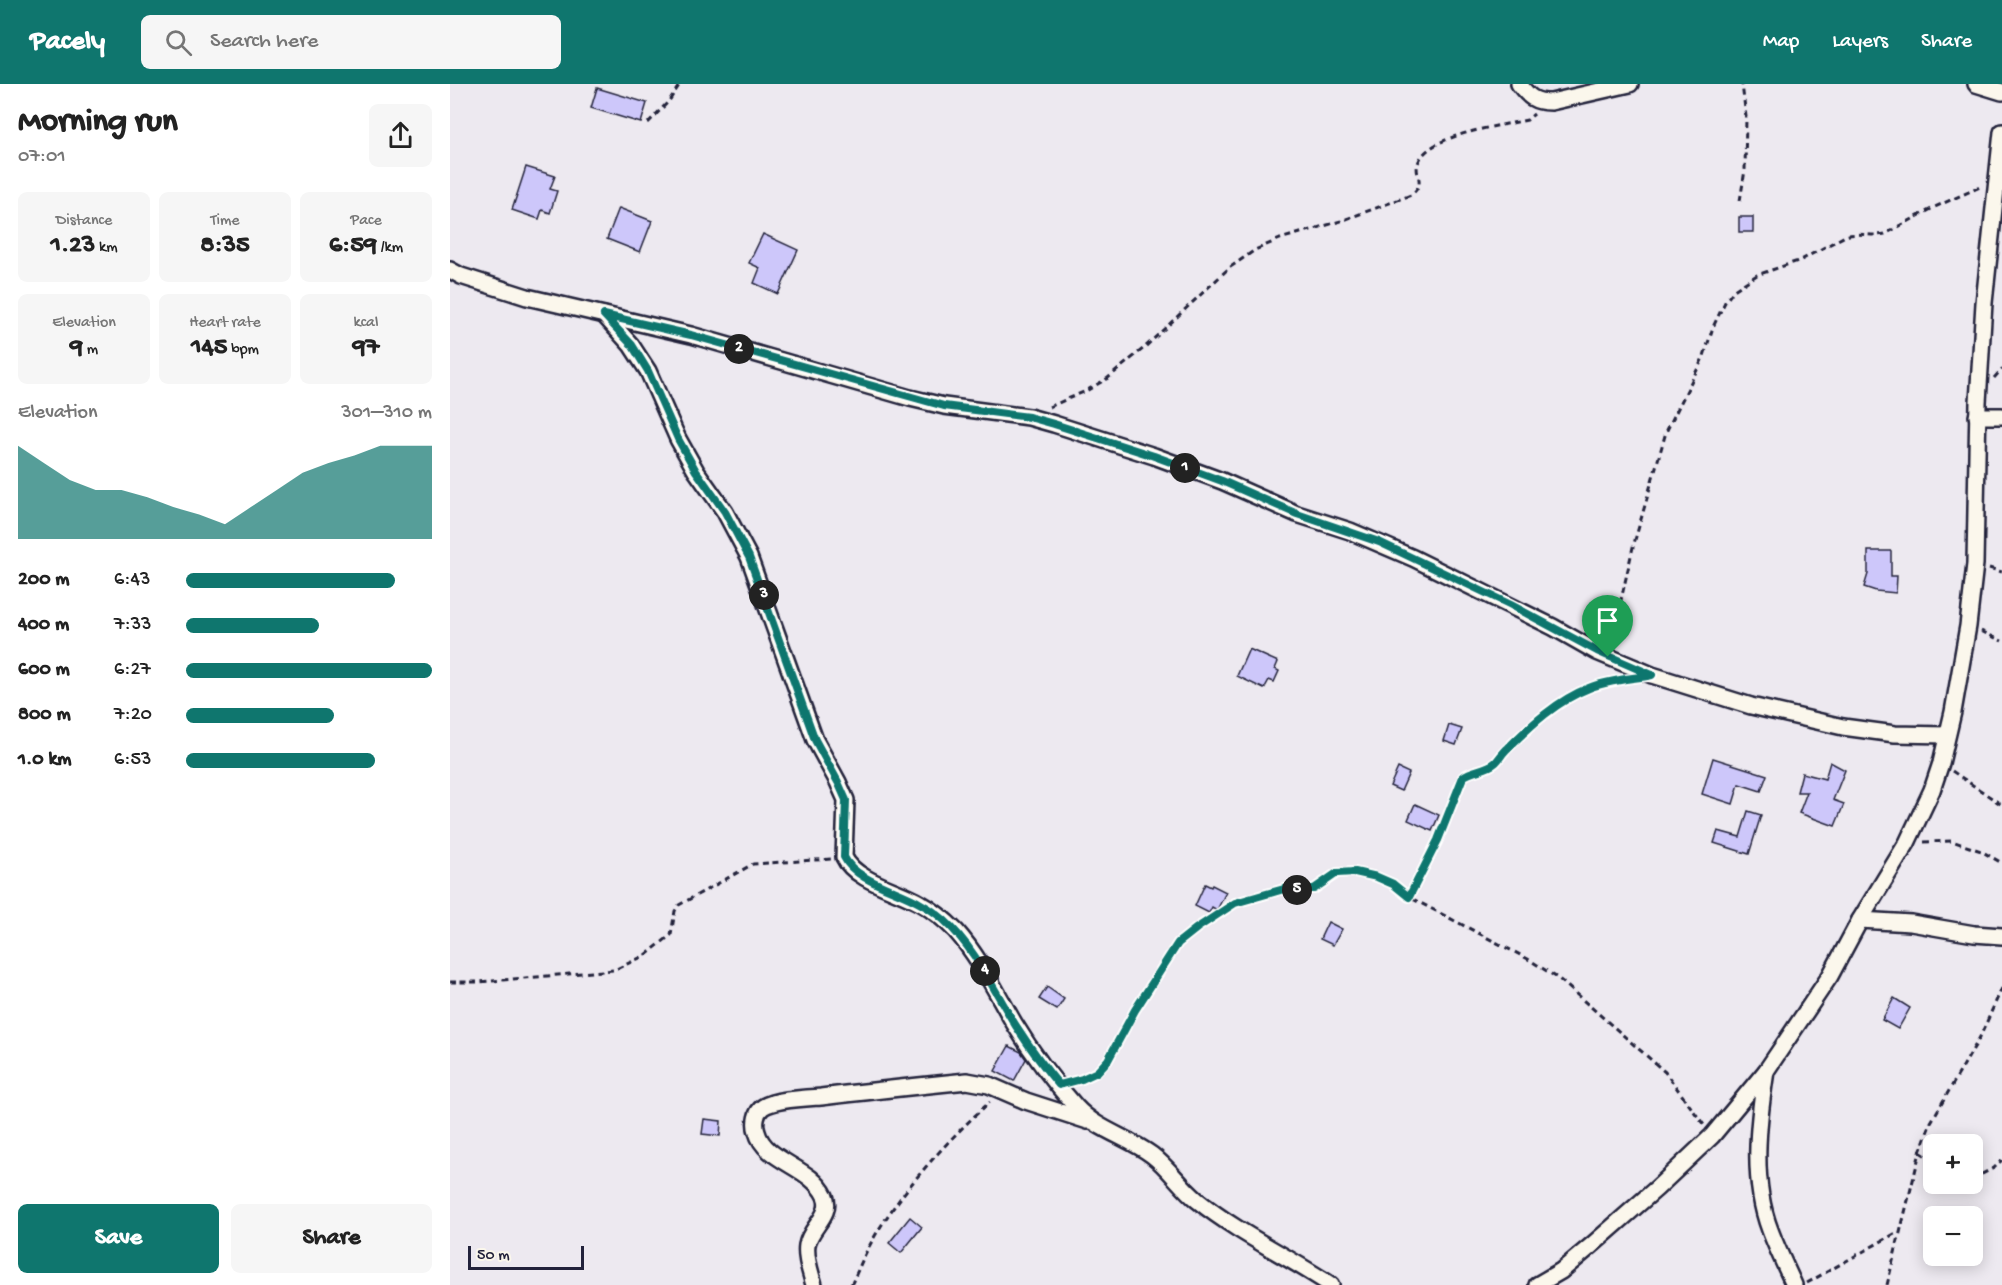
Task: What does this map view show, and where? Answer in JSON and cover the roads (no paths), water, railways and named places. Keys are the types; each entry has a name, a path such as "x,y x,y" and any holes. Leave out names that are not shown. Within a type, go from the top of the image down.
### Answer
{"street":[{"path":"1519,84 1530,98 1539,102 1551,102 1630,84"},
{"path":"1976,84 2002,92"},
{"path":"1537,1285 1561,1271 1657,1188 1712,1136 1766,1071 1830,976 1860,920 1907,843 1932,790 1941,763 1968,626 1975,564 1977,416 1984,303 2002,132"},
{"path":"450,270 461,276 527,297 691,335 944,406 1029,417 1054,424 1154,456 1222,481 1297,514 1379,542 1500,600 1608,657 1652,675 1751,706 1843,727 1895,734 1947,735"},
{"path":"604,315 632,345 648,371 678,439 696,471 725,512 749,557 815,740 846,800 844,857 848,864 870,880 920,903 942,918 956,932 987,974 1015,1024 1043,1066 1078,1109 1094,1123"},
{"path":"1977,416 2002,416"},
{"path":"1860,920 1911,923 1974,934 2002,936"},
{"path":"1766,1071 1759,1116 1760,1191 1769,1229 1794,1285"},
{"path":"814,1285 806,1253 807,1242 825,1213 827,1204 825,1196 816,1182 806,1173 788,1165 767,1148 757,1133 758,1113 765,1106 798,1099 967,1081 989,1085 1026,1101 1094,1123 1152,1155 1195,1198 1219,1216 1331,1285"}]}
